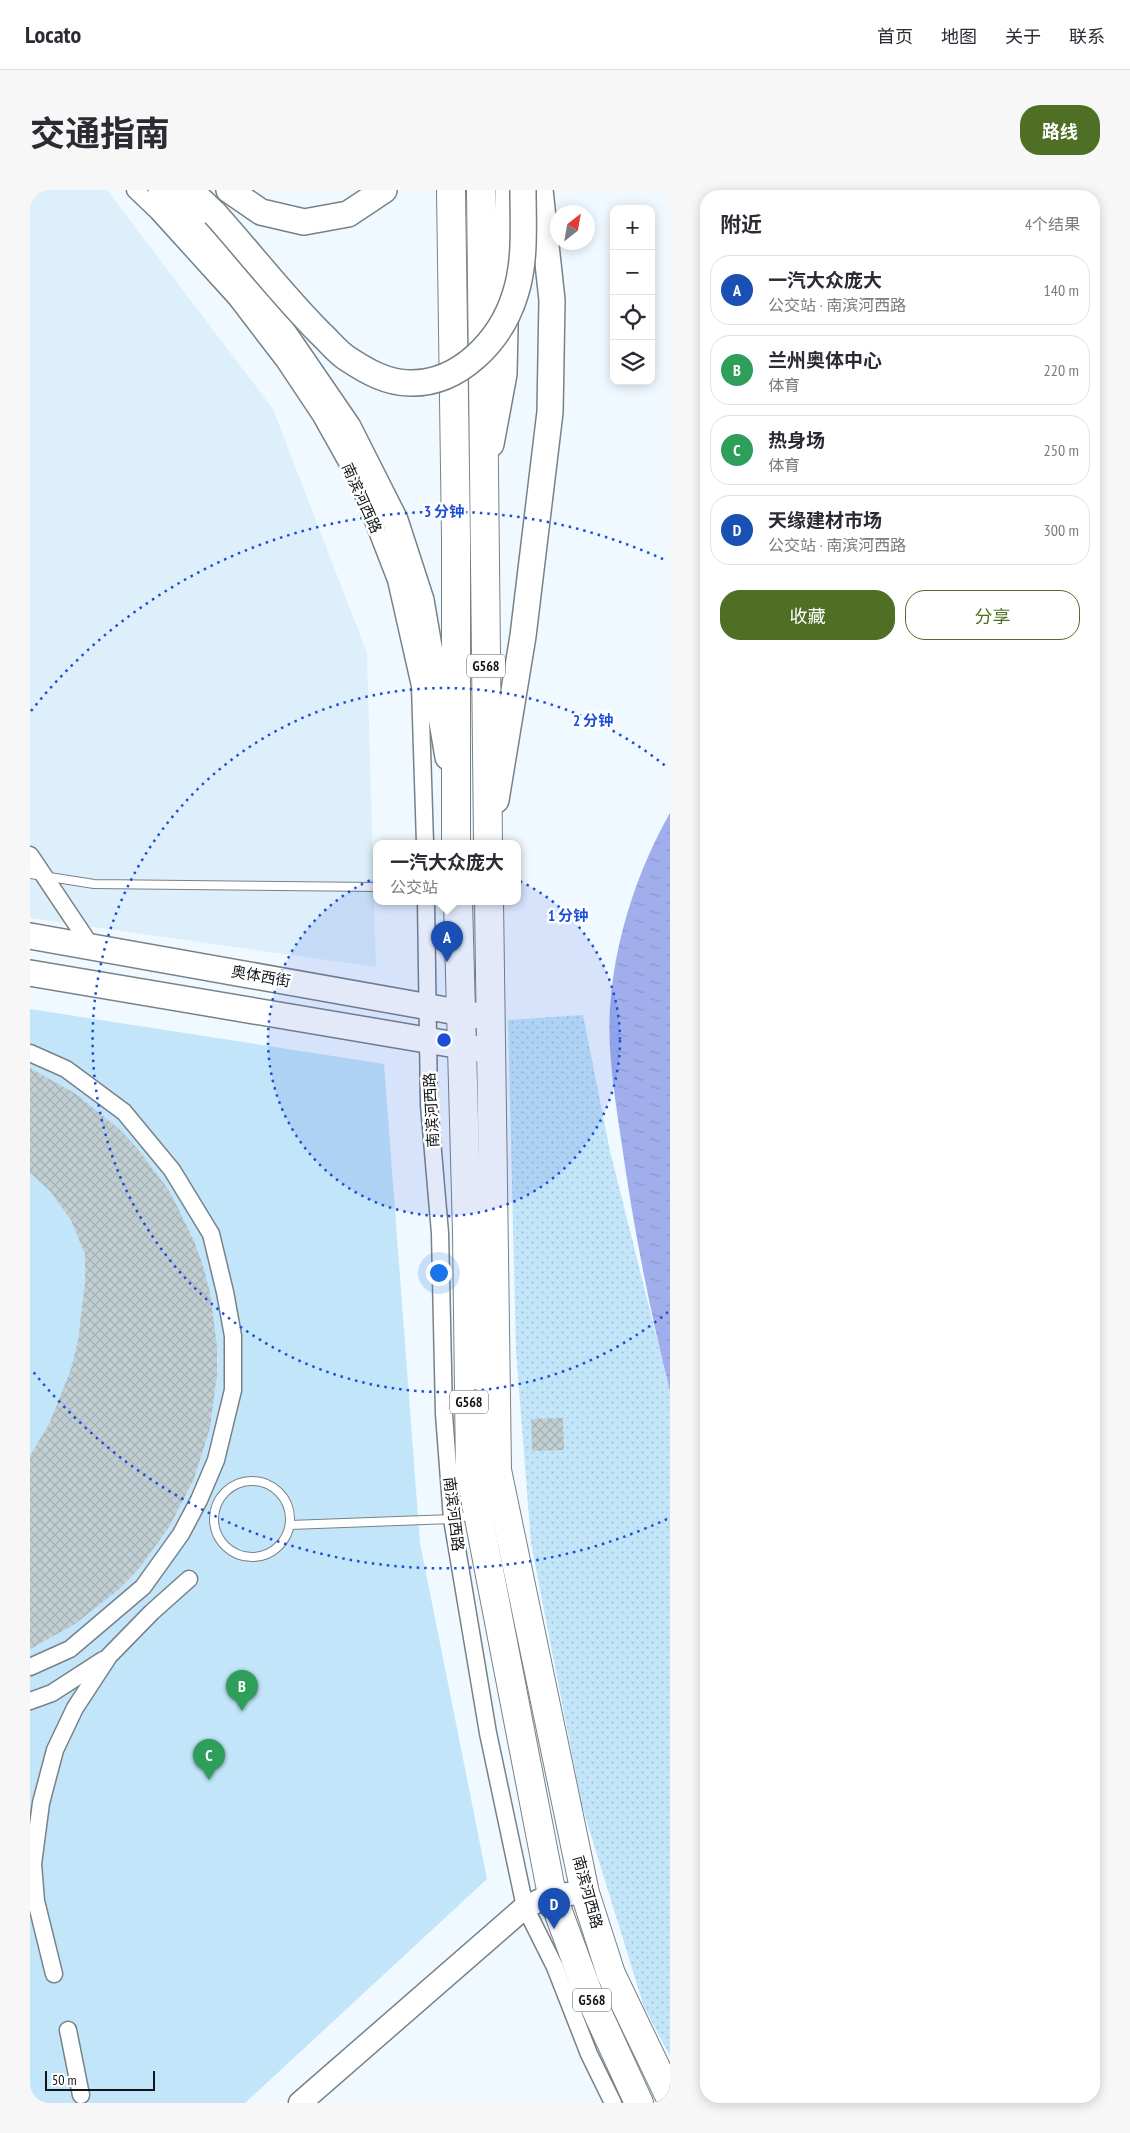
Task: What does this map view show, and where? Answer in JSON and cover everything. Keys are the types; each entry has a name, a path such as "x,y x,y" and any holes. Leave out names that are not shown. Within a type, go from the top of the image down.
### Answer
{"highway":[{"name":"G568","path":"451,190 456,538 454,802 456,840"},
{"name":"G568","path":"481,190 488,840"},
{"name":"南滨河西路","path":"458,905 470,1472 492,1512 585,1893 611,1974 670,2097"},
{"name":"南滨河西路","path":"489,905 496,1470 492,1512 552,1895 587,1990 639,2103"}],"main road":[{"path":"161,190 252,287 348,427 395,520 421,600 454,802"},
{"path":"190,190 215,214 305,318 346,358 375,376 409,384 438,380 475,358 497,335 516,295 523,252 523,190"},
{"path":"229,190 262,212 304,222 348,214 384,190"},
{"path":"483,488 504,374 508,190"},
{"path":"489,840 523,636 550,412 552,300 540,190"},
{"name":"奥体西街","path":"30,936 491,1018"},
{"path":"30,973 491,1051"},
{"path":"300,2103 525,1907 552,1895 585,1893"}],"street":[{"name":"南滨河西路","path":"135,190 158,212 236,298 286,362 321,416 358,482 396,580 420,686 425,840"},
{"path":"30,855 37,875 91,946"},
{"name":"南滨河西路","path":"426,905 429,1105 440,1233 444,1414 452,1519 488,1733 525,1907 555,1967 590,2054 613,2103"},
{"path":"30,1053 66,1069 124,1112 172,1170 211,1234 233,1336 233,1390 216,1460 199,1500 181,1534 143,1587 70,1649 30,1667"},
{"path":"54,1974 33,1896 33,1864 41,1803 55,1750 75,1708 109,1656 152,1612 189,1579"},
{"path":"30,1701 52,1693 109,1656"},
{"path":"68,2030 80,2095"}],"lane":[{"path":"37,875 94,884 373,887"},
{"path":"254,1480 266,1483 278,1490 286,1500 290,1512 290,1524 286,1536 279,1546 269,1553 257,1557 245,1556 233,1552 220,1539 214,1521 215,1509 220,1497 235,1485 254,1480"},
{"path":"199,1500 215,1509"},
{"path":"290,1524 452,1519 492,1512"}],"shaded area":[{"path":"30,190 107,190 273,409 367,653 376,967 30,918"},
{"path":"30,1009 384,1064 420,1543 487,1879 245,2103 30,2103"},
{"path":"583,1015 610,1151 670,1391 670,2056 644,2007 582,1806 531,1543 516,1351 508,1020"}],"water":[{"path":"670,813 670,1391 648,1297 631,1203 613,1085 609,1032 614,972 624,925 639,878"}],"building":[{"path":"30,1068 76,1094 119,1129 137,1148 170,1192 194,1241 210,1293 217,1347 217,1374 210,1428 194,1479 169,1527 137,1571 118,1590 75,1624 30,1649 30,1456 50,1422 71,1369 78,1341 85,1283 85,1254 71,1220 50,1191 30,1173"},
{"path":"563,1418 564,1450 532,1451 531,1419"}],"place":[{"name":"一汽大众庞大","path":"447,962"},
{"name":"兰州奥体中心","path":"242,1711"},
{"name":"热身场","path":"209,1780"},
{"name":"天缘建材市场","path":"554,1929"}]}
